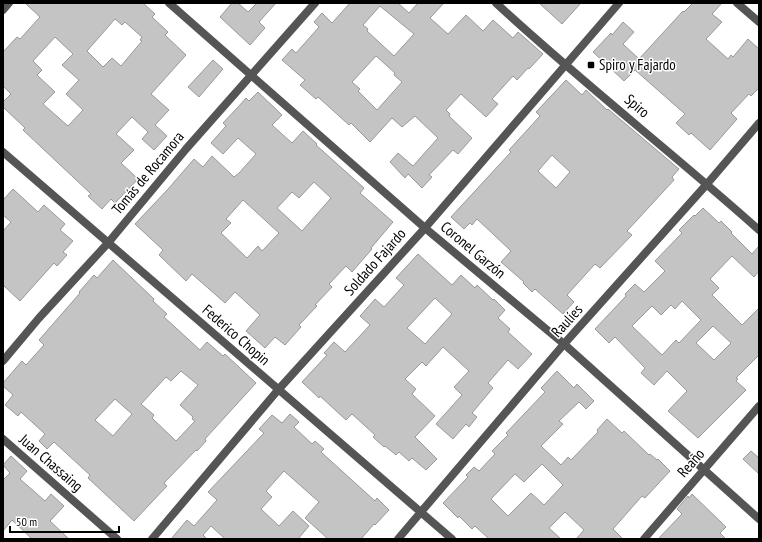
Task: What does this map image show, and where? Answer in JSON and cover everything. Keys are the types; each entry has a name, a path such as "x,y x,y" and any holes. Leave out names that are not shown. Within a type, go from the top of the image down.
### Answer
{"street":[{"path":"3,10 9,3"},
{"name":"Coronel Garzón","path":"169,3 425,228 564,344 759,519"},
{"name":"Tomás de Rocamora","path":"3,361 39,318 108,243 186,150 315,3"},
{"name":"Spiro","path":"496,3 538,42 707,184 759,230"},
{"name":"Soldado Fajardo","path":"152,539 278,390 425,228 619,3"},
{"path":"737,3 759,22"},
{"name":"Raulíes","path":"398,539 564,344 707,184 759,123"},
{"name":"Federico Chopin","path":"3,152 452,539"},
{"name":"Reaño","path":"644,539 759,406"},
{"name":"Juan Chassaing","path":"3,439 117,539"}],"building":[{"path":"25,3 143,3 155,14 152,17 168,32 165,35 186,55 151,94 169,110 155,125 167,136 154,150 142,139 148,132 132,117 116,134 134,150 121,163 138,179 115,203 111,199 102,209 88,196 91,194 23,130 25,128 3,107 3,102 11,94 3,86 3,52 17,37 20,39 40,17","holes":["115,19 122,25 125,22 142,37 140,40 142,41 121,66 112,58 103,67 87,51","55,37 73,54 62,65 79,80 66,94 83,110 68,126 43,104 55,92 37,75 42,70 33,61"]},
{"path":"232,3 238,3 248,12 257,3 276,3 259,22 265,28 250,45 220,17"},
{"path":"350,3 398,3 409,13 418,3 444,3 430,18 448,34 466,15 483,31 493,20 513,38 518,32 543,54 517,80 513,76 492,99 498,104 486,117 461,94 446,110 450,114 449,116 472,138 458,154 453,150 429,175 432,177 422,188 408,174 405,178 390,162 398,153 413,166 438,138 415,116 402,127 392,118 370,142 351,123 349,125 318,97 316,99 300,85 305,80 282,60 292,49 296,53 319,27 314,22 322,13 332,23","holes":["380,6 414,34 394,56 367,31 368,29 363,25","376,56 395,73 394,75 402,82 377,110 358,91 360,89 352,82"]},
{"path":"539,3 581,3 562,24"},
{"path":"693,3 722,3 712,14 722,22 706,39 728,59 731,55 733,57 748,39 759,49 759,88 751,96 749,94 731,113 737,119 710,150 691,133 689,135 676,123 685,114 635,70 624,81 593,52 611,33 612,35 623,22 634,32 623,44 639,59 683,11 684,12"},
{"path":"213,60 223,69 199,97 188,87"},
{"path":"566,80 582,95 586,90 607,110 608,109 679,169 672,177 674,180 627,231 632,235 600,268 595,264 567,295 574,302 563,314 535,289 532,292 523,283 524,282 501,262 511,251 477,219 472,225 470,223 464,229 451,217 511,152 509,150 540,116 536,112","holes":["552,155 570,172 556,188 538,171"]},
{"path":"258,92 282,115 272,125 292,143 303,131 317,144 316,145 364,188 360,193 393,222 352,272 346,266 329,284 332,287 315,305 317,306 299,325 301,327 285,345 275,337 265,348 246,331 260,315 235,292 225,303 192,274 186,281 159,255 163,250 135,224 194,159 203,167 212,156 234,177 239,173 256,154 238,138 223,154 211,143 226,126 223,123 246,98 249,101","holes":["314,182 331,198 302,231 277,208 292,192 299,198","243,200 279,233 262,251 258,246 247,258 221,233 231,223 226,219"]},
{"path":"13,189 38,212 44,205 65,224 60,230 73,241 63,252 67,255 57,266 54,263 20,301 3,285 3,231 11,222 3,215 3,200"},
{"path":"703,208 719,223 721,221 752,254 759,246 759,271 754,277 732,256 710,279 719,288 712,295 742,325 759,308 759,355 736,378 738,379 736,381 746,390 698,438 668,411 687,391 667,371 654,385 641,373 645,368 615,337 609,343 595,329 626,296 625,294 635,284 644,292 665,271 655,261 682,233 679,230 694,215 695,216","holes":["682,301 701,320 679,343 676,340 662,355 632,326 652,306 661,315 671,305 675,309","713,326 731,343 714,360 696,343"]},
{"path":"418,254 452,285 461,275 475,288 477,285 505,310 498,318 510,329 508,332 532,354 518,369 508,360 488,383 493,388 472,413 477,417 469,427 466,424 453,439 436,424 462,395 454,387 469,371 443,347 426,366 422,362 405,379 416,389 412,394 435,416 415,437 437,459 426,470 412,458 409,461 399,452 396,455 385,446 384,447 373,437 375,435 352,414 346,420 302,382 327,355 324,353 334,342 345,352 370,325 360,316 375,299 384,307 404,285 396,278","holes":["435,298 452,314 425,344 407,328"]},
{"path":"113,260 154,299 153,301 167,314 164,317 200,350 207,342 223,356 225,354 256,383 205,439 206,441 197,451 196,450 164,483 167,486 134,521 88,478 90,475 54,442 47,449 39,441 45,434 21,412 18,416 5,405 13,395 3,386 3,383 22,361 26,365 44,345 39,340 94,275 97,278","holes":["181,371 198,385 180,405 193,417 192,419 195,421 176,441 152,418 154,415 141,404 166,377 171,381","115,399 132,414 113,436 95,420"]},
{"path":"557,371 574,388 577,384 594,401 586,409 579,402 559,421 563,424 541,446 561,465 568,457 571,460 598,432 597,430 607,419 622,433 624,431 649,455 650,454 657,460 658,459 670,471 645,498 642,496 613,529 623,539 576,539 584,530 565,512 549,528 561,539 489,539 475,526 472,529 443,503 468,477 466,475 474,467 479,471 495,454 492,451 508,435 506,433 545,392 541,388","holes":["542,464 563,485 544,505 531,493 508,516 491,499 515,474 524,482"]},
{"path":"290,414 299,422 294,427 312,444 315,441 324,449 321,452 375,501 377,498 389,510 375,525 374,524 361,539 328,539 305,518 319,502 284,471 266,491 272,497 261,509 279,526 293,511 309,526 298,539 225,539 211,526 203,535 207,539 171,539 187,520 194,526 217,500 208,492 264,433 259,429 272,415 282,423"},
{"path":"751,451 759,458 759,474 743,459"},
{"path":"11,456 27,471 20,479 45,501 51,494 64,506 50,521 69,539 32,539 12,520 3,531 3,480 10,473 3,465"},
{"path":"692,494 726,527 720,533 726,539 658,539 682,514 677,509 688,496 689,498"}],"place":[{"name":"Spiro y Fajardo","path":"591,65"}]}
